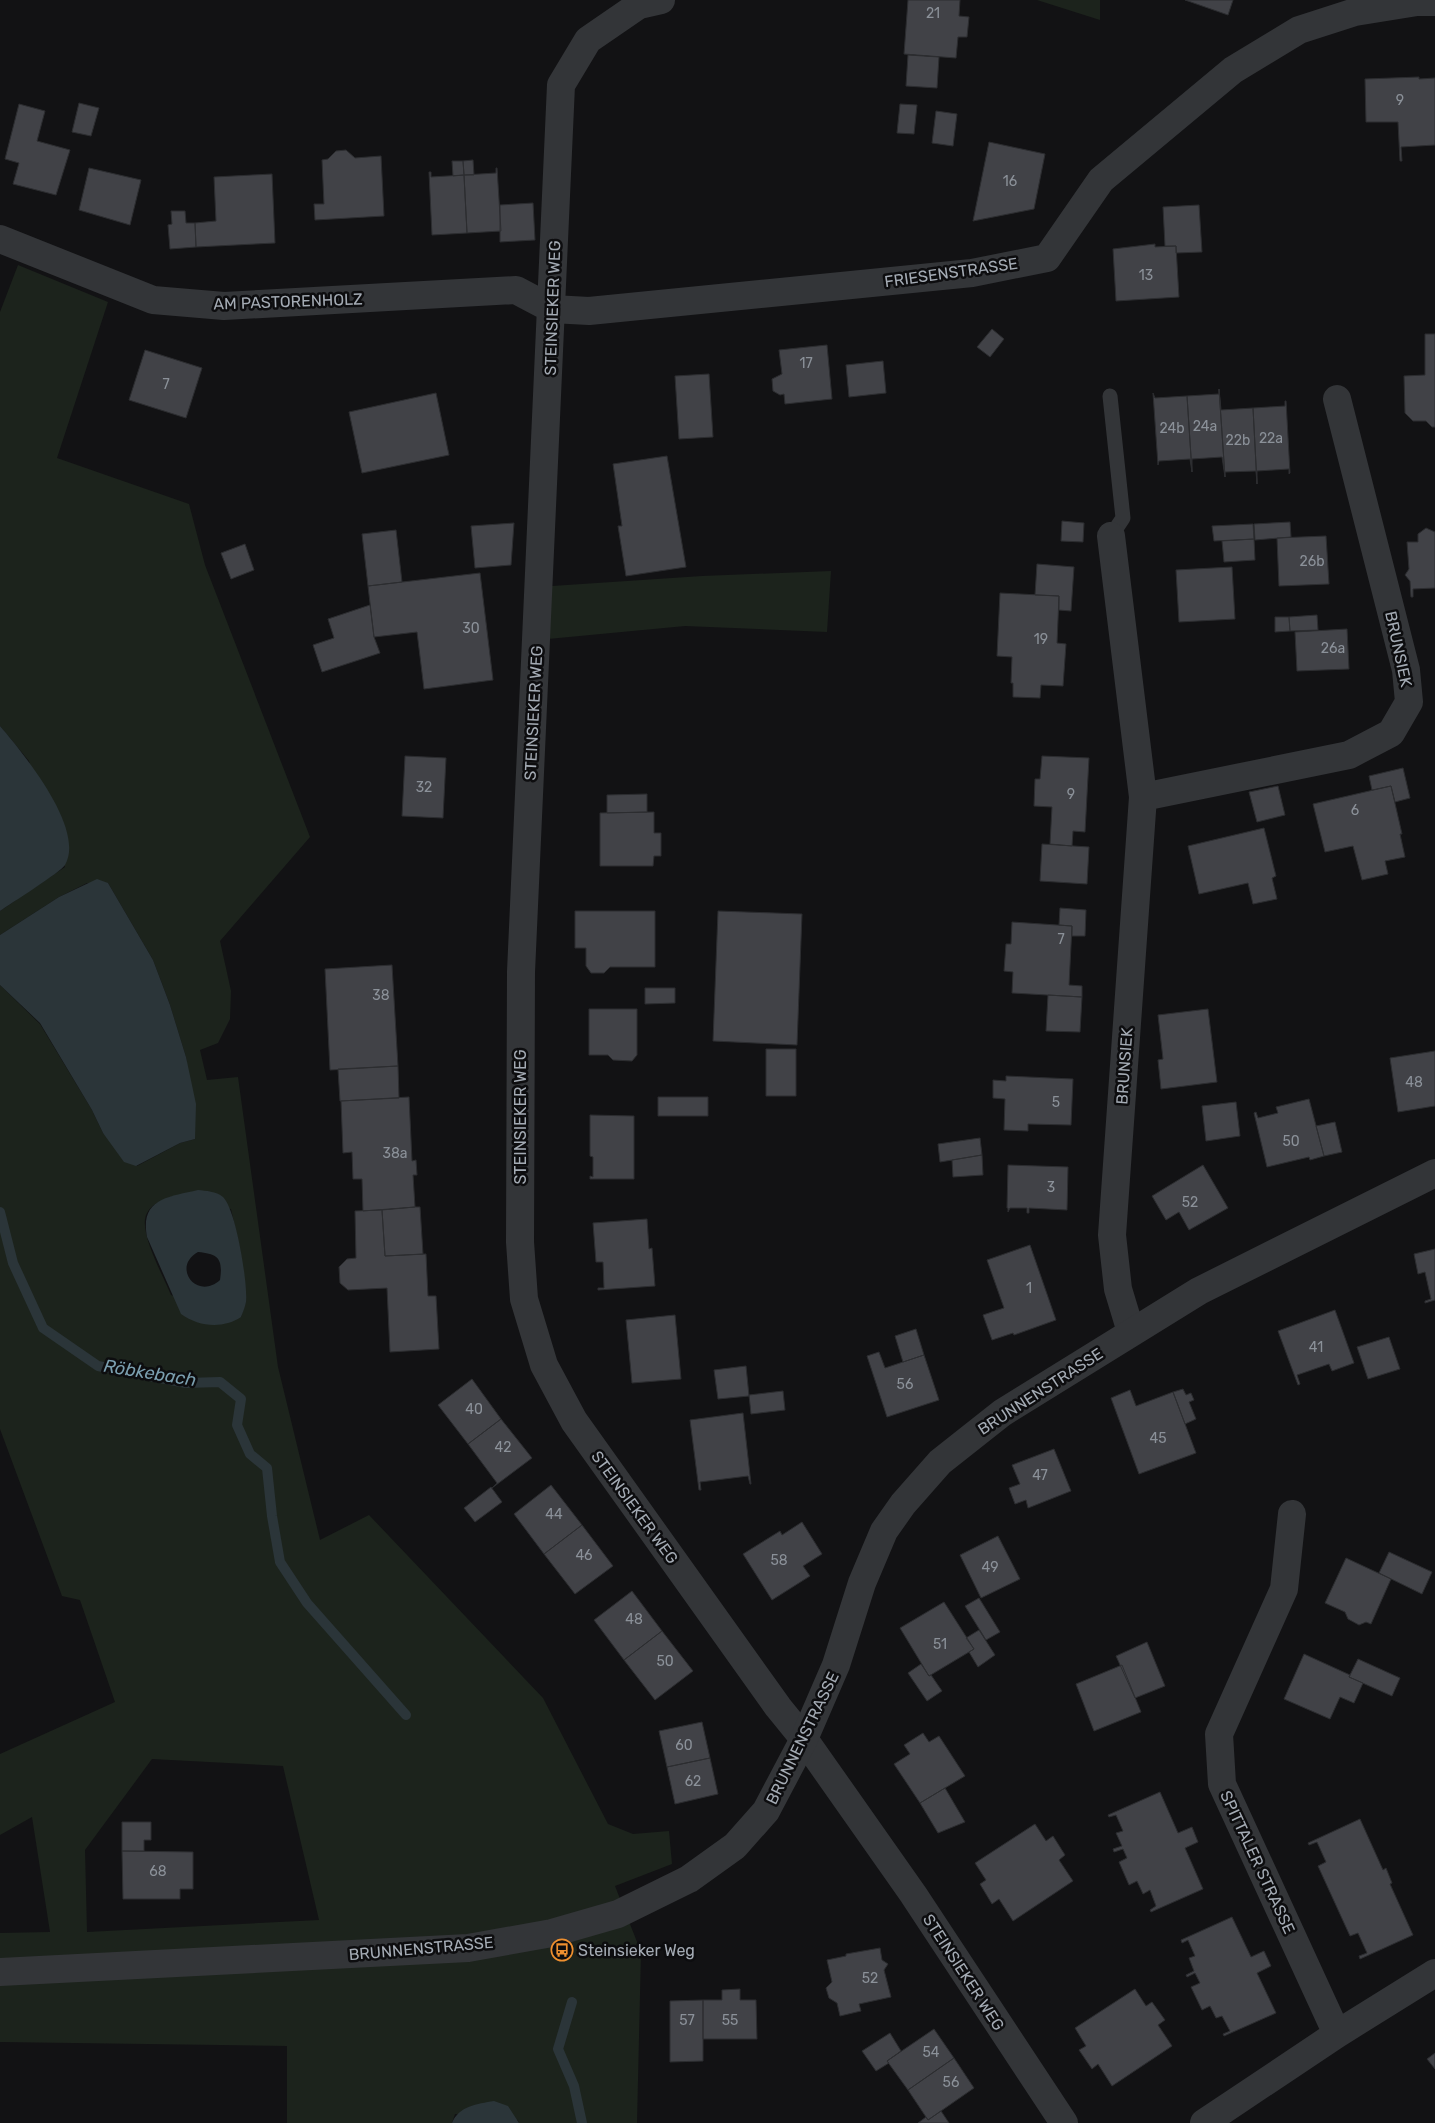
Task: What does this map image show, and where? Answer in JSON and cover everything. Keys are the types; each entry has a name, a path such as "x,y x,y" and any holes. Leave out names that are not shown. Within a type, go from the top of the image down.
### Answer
{"street":[{"name":"STEINSIEKER WEG","path":"662,0 639,5 588,40 561,85 521,972 520,1242 524,1299 544,1365 574,1421 778,1707 804,1739 913,1894 1064,2123"},
{"name":"FRIESENSTRASSE","path":"552,309 589,312 972,273 1047,258 1101,180 1233,70 1299,30 1355,12 1417,2 1435,2"},
{"name":"AM PASTORENHOLZ","path":"0,239 153,300 224,306 516,290 552,309"},
{"name":"BRUNSIEK","path":"1143,797 1349,754 1391,733 1409,702 1406,670 1337,399"},
{"name":"BRUNSIEK","path":"1111,536 1143,797 1112,1235 1118,1288 1131,1332"},
{"name":"BRUNNENSTRASSE","path":"0,1972 60,1971 468,1948 552,1933 618,1914 689,1879 735,1846 766,1812 804,1739 836,1665 862,1584 884,1531 903,1504 940,1462 1002,1413 1200,1291 1435,1173"},
{"name":"SPITTALER STRASSE","path":"1292,1514 1284,1589 1219,1734 1222,1784 1337,2034"},
{"path":"1204,2123 1337,2034 1435,1973"}],"lane":[{"path":"1110,396 1123,518 1111,536"}],"shaded area":[{"path":"1037,0 1100,0 1100,20"},
{"path":"18,265 108,302 57,458 189,504 205,565 310,837 220,941 231,991 230,1019 218,1043 200,1050 207,1080 238,1077 278,1367 320,1540 369,1515 543,1698 608,1824 633,1834 669,1831 672,1864 615,1886 641,1952 637,2123 519,2123 518,2120 455,2114 452,2123 287,2123 287,2046 0,2042 0,1933 50,1932 32,1817 0,1835 0,1754 115,1702 80,1600 62,1596 0,1429 0,985 40,1024 92,1110 103,1133 137,1166 180,1143 195,1139 186,1057 170,1005 153,960 108,883 87,883 59,897 0,935 0,911 65,867 29,761 0,726 0,312","holes":["173,1196 231,1209 240,1249 246,1301 241,1317 171,1295 148,1242 145,1221 147,1213 152,1207 158,1202","152,1759 283,1766 319,1920 87,1932 85,1850"]},
{"path":"831,571 827,632 685,626 548,639 552,586 702,576"},
{"path":"0,726 23,754 49,792 60,812 67,832 69,850 65,865 61,869 0,911"},
{"path":"97,879 108,883 153,960 170,1005 186,1057 196,1104 195,1139 180,1143 136,1166 124,1162 103,1133 92,1110 40,1023 0,985 0,935 59,897"},
{"path":"198,1190 220,1195 228,1204 237,1231 243,1264 246,1302 241,1317 219,1325 195,1322 181,1314 147,1237 146,1224 152,1207 166,1198","holes":["198,1252 211,1254 218,1259 221,1267 220,1280 203,1287 190,1280 187,1266 190,1258"]},
{"path":"494,2101 508,2106 519,2123 452,2123 455,2117 464,2109"}],"building":[{"path":"908,0 960,0 959,16 969,17 967,37 958,37 956,58 904,54"},
{"path":"1185,0 1233,0 1228,15"},
{"path":"908,55 939,57 937,88 906,86"},
{"path":"1419,77 1419,79 1435,78 1435,145 1401,147 1402,161 1400,161 1398,122 1366,122 1365,79"},
{"path":"79,103 99,108 91,136 72,132"},
{"path":"19,104 45,111 37,141 70,150 56,195 13,184 19,163 5,159"},
{"path":"900,104 917,105 914,134 897,133"},
{"path":"936,111 957,114 953,146 932,143"},
{"path":"989,142 1045,154 1034,209 973,221"},
{"path":"346,150 355,158 381,156 384,216 315,220 314,204 324,204 322,160 328,159 336,151"},
{"path":"473,160 474,175 464,175 463,161"},
{"path":"452,161 463,161 464,175 453,176"},
{"path":"89,168 141,180 130,225 79,210"},
{"path":"496,168 501,231 467,233 464,175 496,173"},
{"path":"429,172 431,172 431,177 464,175 467,233 432,235"},
{"path":"272,174 275,243 196,247 195,223 216,221 214,177"},
{"path":"533,203 535,240 500,242 500,205"},
{"path":"1199,205 1202,252 1176,253 1176,246 1165,246 1163,207"},
{"path":"171,211 185,211 186,223 195,223 196,247 170,249 168,225 172,224"},
{"path":"1155,244 1155,247 1176,246 1179,297 1116,301 1113,249"},
{"path":"992,329 1004,339 990,357 977,347"},
{"path":"1425,334 1435,334 1435,427 1432,427 1426,421 1413,421 1405,413 1404,376 1425,375"},
{"path":"827,345 832,399 785,404 784,394 780,395 773,391 772,379 782,374 779,350"},
{"path":"145,350 202,368 186,418 129,400"},
{"path":"883,361 886,393 849,397 846,365"},
{"path":"709,374 713,437 679,439 675,376"},
{"path":"1219,389 1225,477 1222,457 1192,459 1192,472 1187,396 1219,394"},
{"path":"1219,389 1221,410 1253,408 1257,484 1256,471 1225,472 1225,477"},
{"path":"436,393 449,455 362,473 349,412"},
{"path":"1153,393 1155,398 1187,396 1192,472 1190,459 1159,461 1158,465"},
{"path":"1285,401 1290,473 1289,469 1257,471 1257,484 1253,408 1285,406"},
{"path":"667,456 686,567 626,576 618,526 622,526 613,464"},
{"path":"1062,521 1084,523 1083,542 1061,541"},
{"path":"1290,522 1291,537 1255,540 1254,524"},
{"path":"514,523 511,565 475,568 471,526"},
{"path":"1253,524 1254,539 1214,541 1212,526"},
{"path":"1426,528 1435,532 1435,588 1413,589 1413,597 1411,597 1410,581 1405,575 1409,569 1407,542 1418,542 1418,534"},
{"path":"396,530 402,582 368,586 362,534"},
{"path":"1326,536 1329,584 1279,586 1277,538"},
{"path":"1254,539 1255,560 1224,562 1222,541"},
{"path":"245,544 254,570 231,579 221,553"},
{"path":"1037,564 1074,567 1071,611 1059,610 1059,596 1035,595"},
{"path":"1232,567 1235,619 1179,622 1176,570"},
{"path":"480,573 493,680 424,689 417,632 374,637 368,586"},
{"path":"1000,593 1059,596 1057,643 1066,644 1063,686 1041,685 1040,698 1013,697 1013,683 1011,683 1012,657 997,656"},
{"path":"370,605 374,637 380,653 322,672 313,645 334,638 328,619"},
{"path":"1317,615 1318,630 1290,631 1289,617"},
{"path":"1275,617 1289,617 1290,631 1275,632"},
{"path":"1347,629 1349,669 1297,671 1295,632"},
{"path":"405,756 446,758 443,818 402,816"},
{"path":"1042,756 1089,758 1085,832 1073,831 1072,846 1050,844 1052,807 1034,806 1035,779 1040,779"},
{"path":"1403,768 1410,798 1395,802 1391,786 1372,790 1369,776"},
{"path":"1278,786 1285,815 1257,822 1249,792"},
{"path":"1391,786 1402,834 1400,834 1405,857 1385,861 1388,874 1362,880 1353,846 1325,852 1313,804"},
{"path":"647,794 647,812 607,813 607,795"},
{"path":"654,812 654,833 661,833 661,856 654,856 653,866 600,866 600,813"},
{"path":"1264,828 1276,876 1272,878 1277,899 1253,904 1248,883 1199,894 1188,846"},
{"path":"1042,844 1089,847 1087,884 1040,881"},
{"path":"1060,908 1086,910 1085,936 1072,936 1072,926 1059,925"},
{"path":"575,911 655,911 655,967 610,967 604,973 591,973 586,966 586,948 575,948"},
{"path":"718,911 802,914 797,1045 713,1041"},
{"path":"1012,922 1072,926 1069,985 1082,986 1082,997 1012,993 1013,972 1004,971 1006,944 1011,944"},
{"path":"392,965 398,1066 330,1070 325,969"},
{"path":"645,988 675,988 675,1003 645,1004"},
{"path":"1048,995 1082,997 1080,1032 1046,1031"},
{"path":"589,1009 637,1009 637,1055 632,1061 613,1060 608,1055 589,1055"},
{"path":"1208,1009 1217,1082 1161,1089 1158,1060 1163,1059 1158,1015"},
{"path":"766,1049 796,1049 796,1096 766,1096"},
{"path":"1435,1051 1435,1106 1398,1112 1390,1058"},
{"path":"398,1066 399,1098 340,1101 338,1069"},
{"path":"1006,1076 1073,1079 1071,1125 1028,1124 1028,1131 1004,1130 1005,1099 993,1098 993,1080 1006,1081"},
{"path":"409,1097 412,1161 416,1160 417,1175 413,1175 415,1207 363,1211 362,1179 353,1179 352,1152 343,1153 341,1101"},
{"path":"658,1097 708,1097 708,1116 658,1116"},
{"path":"1309,1099 1324,1156 1310,1160 1309,1157 1267,1167 1254,1113 1256,1112 1258,1118 1278,1113 1276,1107"},
{"path":"1236,1102 1240,1136 1206,1141 1202,1106"},
{"path":"590,1115 634,1116 634,1179 590,1179 590,1176 593,1177 593,1157 590,1156"},
{"path":"1335,1122 1342,1152 1324,1156 1316,1126"},
{"path":"980,1138 982,1155 940,1162 938,1144"},
{"path":"982,1155 983,1175 953,1177 952,1160"},
{"path":"1008,1165 1068,1167 1067,1210 1029,1208 1029,1213 1027,1213 1027,1208 1010,1208 1008,1212"},
{"path":"1203,1165 1228,1208 1189,1230 1179,1212 1166,1220 1152,1196"},
{"path":"420,1207 423,1254 385,1256 382,1210"},
{"path":"382,1210 385,1256 426,1254 428,1296 436,1296 439,1349 390,1352 387,1288 348,1290 340,1283 339,1267 347,1259 356,1258 355,1211"},
{"path":"647,1219 649,1249 652,1248 655,1286 598,1290 598,1288 604,1288 603,1262 596,1262 593,1223"},
{"path":"1030,1245 1056,1320 1014,1335 1013,1333 992,1340 983,1315 1004,1308 987,1260"},
{"path":"1435,1249 1435,1300 1425,1303 1425,1301 1431,1299 1425,1272 1418,1274 1414,1254"},
{"path":"1335,1310 1354,1363 1332,1371 1329,1364 1297,1375 1300,1384 1298,1385 1278,1331"},
{"path":"675,1315 681,1379 632,1383 626,1320"},
{"path":"916,1329 924,1355 903,1362 895,1336"},
{"path":"1389,1337 1400,1369 1368,1379 1357,1347"},
{"path":"879,1352 885,1368 924,1355 939,1400 887,1417 867,1356"},
{"path":"746,1366 749,1396 718,1399 714,1370"},
{"path":"472,1379 501,1419 468,1444 438,1405"},
{"path":"1183,1389 1186,1395 1191,1393 1194,1400 1189,1402 1196,1419 1185,1424 1173,1392"},
{"path":"1130,1390 1136,1406 1173,1392 1196,1453 1139,1474 1111,1398"},
{"path":"783,1391 785,1410 751,1414 749,1395"},
{"path":"743,1413 751,1484 748,1476 700,1482 701,1490 699,1490 690,1420"},
{"path":"501,1419 532,1458 492,1488 497,1483 468,1444"},
{"path":"1054,1449 1071,1491 1028,1508 1026,1500 1015,1504 1009,1488 1020,1484 1012,1465"},
{"path":"551,1485 582,1525 544,1554 514,1514"},
{"path":"491,1487 502,1502 475,1522 464,1508"},
{"path":"802,1522 822,1554 803,1566 810,1576 772,1600 743,1554 780,1531 782,1535"},
{"path":"582,1525 613,1566 575,1594 544,1554"},
{"path":"998,1536 1020,1579 981,1598 960,1555"},
{"path":"1389,1552 1432,1572 1422,1594 1379,1573"},
{"path":"1346,1558 1391,1579 1371,1624 1366,1622 1359,1625 1348,1619 1345,1612 1325,1603"},
{"path":"632,1591 662,1631 624,1660 594,1620"},
{"path":"979,1598 1000,1632 986,1640 965,1606"},
{"path":"944,1602 974,1649 929,1676 900,1628"},
{"path":"979,1630 995,1655 978,1667 969,1652 974,1649 966,1638"},
{"path":"662,1631 693,1671 655,1700 624,1660"},
{"path":"1147,1642 1165,1686 1135,1698 1116,1656"},
{"path":"1304,1654 1363,1683 1354,1703 1340,1697 1330,1719 1284,1699"},
{"path":"1358,1659 1400,1678 1392,1696 1349,1677"},
{"path":"921,1664 942,1691 927,1701 908,1673"},
{"path":"1122,1665 1141,1712 1094,1731 1076,1684"},
{"path":"702,1722 710,1758 667,1767 659,1731"},
{"path":"923,1733 929,1742 939,1736 965,1776 920,1803 894,1764 910,1754 904,1745"},
{"path":"710,1758 718,1794 675,1804 667,1767"},
{"path":"945,1788 965,1822 938,1833 920,1803"},
{"path":"1160,1792 1178,1833 1192,1827 1198,1842 1185,1848 1203,1889 1151,1912 1150,1910 1156,1906 1150,1890 1143,1894 1137,1881 1129,1885 1119,1862 1127,1858 1123,1849 1114,1852 1113,1849 1122,1846 1116,1833 1123,1831 1116,1815 1109,1817 1108,1815"},
{"path":"1360,1819 1383,1870 1386,1868 1392,1883 1390,1884 1413,1935 1360,1959 1359,1956 1367,1953 1358,1933 1350,1936 1318,1866 1326,1862 1317,1842 1309,1845 1308,1843"},
{"path":"122,1822 151,1822 151,1840 144,1840 144,1851 122,1851"},
{"path":"1035,1824 1046,1841 1053,1836 1065,1855 1059,1860 1073,1881 1013,1921 999,1899 992,1904 980,1884 986,1880 975,1863"},
{"path":"122,1851 193,1852 193,1889 180,1889 180,1899 123,1899"},
{"path":"1232,1917 1251,1957 1264,1951 1271,1966 1257,1973 1276,2013 1224,2036 1223,2034 1230,2031 1222,2016 1216,2018 1210,2006 1202,2010 1191,1987 1200,1983 1195,1973 1187,1977 1186,1975 1194,1971 1189,1958 1195,1956 1188,1940 1182,1943 1181,1940"},
{"path":"880,1948 882,1960 888,1964 884,1970 891,1997 859,2004 861,2011 840,2016 837,2003 829,1998 826,1988 832,1982 827,1960 846,1956 846,1954"},
{"path":"740,1989 740,2000 756,2000 757,2039 703,2039 703,2000 722,2000 722,1990"},
{"path":"1135,1989 1146,2006 1152,2002 1165,2020 1158,2025 1172,2046 1112,2086 1098,2064 1092,2069 1079,2050 1086,2046 1075,2028"},
{"path":"703,2000 703,2061 670,2062 670,2001"},
{"path":"934,2029 954,2058 908,2090 887,2061"},
{"path":"890,2033 901,2051 887,2061 889,2063 876,2071 862,2051"},
{"path":"1435,2053 1435,2069 1427,2059"},
{"path":"954,2058 974,2088 928,2120 908,2090"},
{"path":"941,2111 949,2123 918,2123 926,2117 928,2120"}],"waterway":[{"name":"Röbkebach","path":"0,1212 13,1263 43,1328 98,1366 186,1383 220,1382 241,1399 237,1425 250,1454 267,1468 272,1516 280,1562 307,1603 406,1715"},
{"name":"Röbkebach","path":"572,2002 558,2049 574,2086 582,2123"}],"place":[{"name":"Steinsieker Weg","path":"562,1950"}]}
